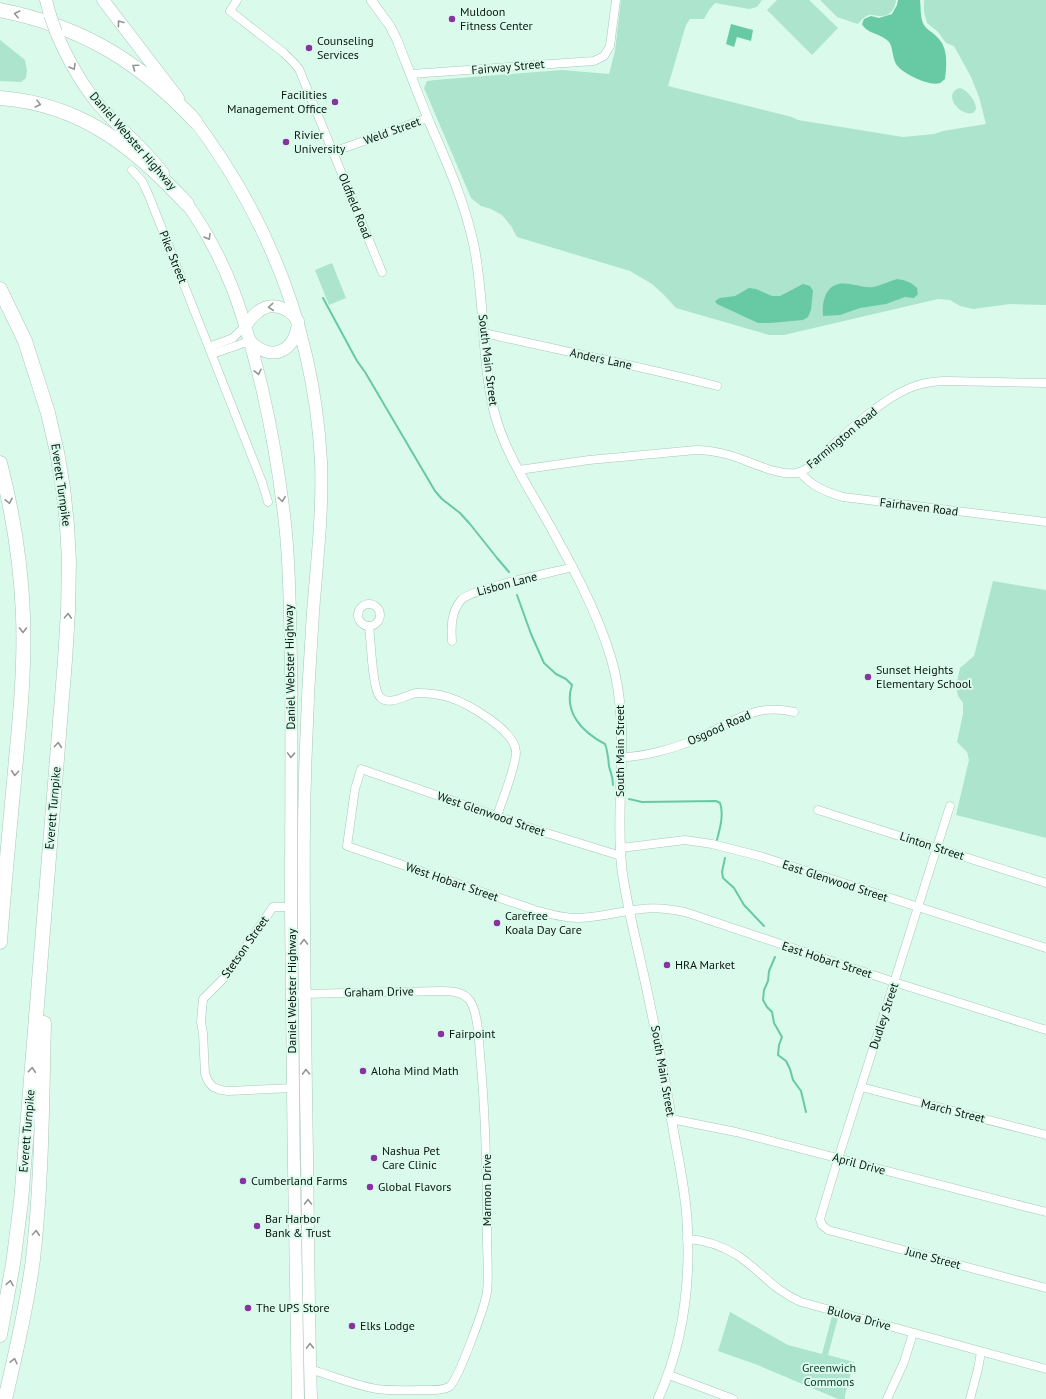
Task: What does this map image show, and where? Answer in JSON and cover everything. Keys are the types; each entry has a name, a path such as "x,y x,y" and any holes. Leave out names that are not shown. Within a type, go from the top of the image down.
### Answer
{"highway":[{"path":"0,10 34,18 65,29 88,38 107,48 156,82 195,120"},
{"path":"0,98 47,106 95,126 117,139 137,155 187,204"},
{"name":"Everett Turnpike","path":"0,289 24,341 44,400 57,452 67,518 69,561 68,611 21,1202 11,1276 0,1335"},
{"path":"0,463 18,549 22,585 24,628 22,696 0,937"},
{"path":"5,1399 26,1302 33,1259 37,1216 41,1153 49,857"}],"main road":[{"name":"Daniel Webster Highway","path":"46,0 56,32 66,54 89,93 108,115 153,160 202,225 217,252 230,280 246,325 277,462 288,561 292,740 291,907 298,994 311,1399"},
{"name":"Daniel Webster Highway","path":"103,0 195,120 230,171 257,219 280,269 298,321 315,399 319,435 321,510 310,665 298,994 293,1088 298,1399"},
{"path":"246,325 260,310 272,306 286,309 298,321 297,330 293,340 280,352 266,352 256,347 250,341"}],"street":[{"name":"Oldfield Road","path":"237,0 230,11 294,63 304,80 382,272"},
{"name":"South Main Street","path":"372,0 390,26 411,74 466,213 478,268 489,382 496,415 506,444 573,567 596,618 611,657 616,678 621,710 621,852 629,911 654,1022 672,1119 688,1239 687,1280 684,1311 678,1346 669,1374 658,1399"},
{"name":"Fairway Street","path":"411,74 594,61 604,56 609,50 612,38 616,0"},
{"name":"Weld Street","path":"333,152 428,118"},
{"name":"Pike Street","path":"132,170 142,181 149,196 262,482 268,502"},
{"path":"210,351 233,338 246,325"},
{"name":"Anders Lane","path":"484,333 550,349 662,372 717,386"},
{"path":"210,351 250,341"},
{"name":"Farmington Road","path":"519,470 589,460 706,450 728,454 789,474 800,472 812,465 869,414 902,392 917,386 933,382 948,381 1046,383"},
{"name":"Fairhaven Road","path":"800,472 805,479 818,488 825,492 843,497 1046,522"},
{"name":"Lisbon Lane","path":"452,641 451,624 455,611 467,595 573,567"},
{"path":"369,626 375,687 382,699 391,701 411,694 420,693 448,697 488,718 512,740 515,745 516,753 514,764 497,816"},
{"name":"Osgood Road","path":"622,757 641,756 686,743 749,713 776,709 794,712"},
{"name":"West Glenwood Street","path":"347,846 355,789 361,769 537,830 621,852"},
{"name":"Dudley Street","path":"822,1225 820,1220 838,1158 950,806"},
{"name":"Linton Street","path":"818,810 1046,883"},
{"name":"East Glenwood Street","path":"621,852 679,840 706,842 763,857 1046,948"},
{"name":"West Hobart Street","path":"347,846 549,914 577,918 590,918 629,911"},
{"name":"Stetson Street","path":"291,907 272,907 225,977 203,999 201,1022 205,1074 213,1087 228,1091 293,1088"},
{"name":"East Hobart Street","path":"629,911 655,908 685,912 894,982 1046,1030"},
{"name":"Graham Drive","path":"298,994 443,991 458,992 465,996"},
{"name":"Marmon Drive","path":"310,1369 378,1389 439,1389 450,1386 454,1381 483,1309 488,1282 487,1147 483,1086 477,1028 473,1008 470,1001 465,996"},
{"name":"March Street","path":"861,1087 1046,1135"},
{"name":"April Drive","path":"672,1119 736,1132 1046,1212"},
{"name":"June Street","path":"822,1225 828,1230 1046,1288"},
{"name":"Bulova Drive","path":"688,1239 705,1241 730,1252 748,1264 774,1287 798,1301 1046,1369"},
{"path":"887,1399 904,1362 913,1333"},
{"path":"970,1399 981,1352"},
{"path":"669,1374 733,1399"}],"green space":[{"path":"621,0 762,0 757,7 749,9 715,3 704,19 690,19 686,25 668,86 792,117 798,120 903,137 934,134 943,131 986,124 979,97 971,77 954,46 946,43 938,32 927,23 924,12 924,0 1046,0 1046,305 1010,304 973,309 960,306 950,300 938,299 784,335 769,335 676,308 652,284 630,271 517,237 511,226 502,215 481,206 471,198 424,88 427,81 562,70 609,74 615,51"},
{"path":"777,0 809,0 838,28 812,55 767,10"},
{"path":"820,0 896,0 893,10 889,14 883,16 869,15 858,24 837,17"},
{"path":"0,40 25,60 27,70 26,78 21,82 0,81"},
{"path":"959,88 968,93 973,99 976,109 973,113 963,112 955,104 952,95 954,91"},
{"path":"332,263 346,298 329,305 315,270"},
{"path":"993,581 1046,590 1046,838 956,815 969,760 967,752 957,742 963,714 963,703 958,696 956,686 960,668 974,656"},
{"name":"Greenwich Commons","path":"730,1312 788,1345 822,1354 832,1316 838,1318 828,1355 854,1362 845,1399 838,1399 755,1364 718,1351"}],"shaded area":[{"path":"898,0 920,0 921,16 924,25 936,36 944,47 946,63 945,79 940,83 935,84 923,81 909,75 899,68 896,64 890,43 885,38 867,30 862,24 864,19 871,16 879,18 892,14"},
{"path":"731,24 753,30 751,41 737,37 734,47 726,44"},
{"path":"897,279 912,284 917,288 918,294 914,298 905,297 886,304 860,308 840,315 823,316 823,305 826,294 836,285 848,284 873,287"},
{"path":"803,284 810,286 813,291 811,310 808,317 803,320 758,323 717,304 715,301 720,298 735,296 749,288 756,289 772,296 780,296"}],"waterway":[{"path":"323,298 357,361 365,372 435,491 442,499 460,513 509,572"},
{"path":"517,595 531,634 544,663 556,674 566,679 572,685 570,704 576,720 589,734 605,744 613,785"},
{"path":"629,799 642,802 716,801 720,803 722,812 717,840"},
{"path":"725,858 722,872 723,878 734,888 744,905 764,926"},
{"path":"775,957 769,971 763,1000 772,1012 774,1023 782,1037 778,1055 786,1061 793,1080 801,1091 806,1112"}],"place":[{"name":"Muldoon Fitness Center","path":"452,19"},
{"name":"Counseling Services","path":"309,48"},
{"name":"Facilities Management Office","path":"335,102"},
{"name":"Rivier University","path":"286,142"},
{"name":"Sunset Heights Elementary School","path":"868,677"},
{"name":"Carefree Koala Day Care","path":"497,923"},
{"name":"HRA Market","path":"667,965"},
{"name":"Fairpoint","path":"441,1034"},
{"name":"Aloha Mind Math","path":"363,1071"},
{"name":"Nashua Pet Care Clinic","path":"374,1158"},
{"name":"Cumberland Farms","path":"243,1181"},
{"name":"Global Flavors","path":"370,1187"},
{"name":"Bar Harbor Bank & Trust","path":"257,1226"},
{"name":"The UPS Store","path":"248,1308"},
{"name":"Elks Lodge","path":"352,1326"}]}
